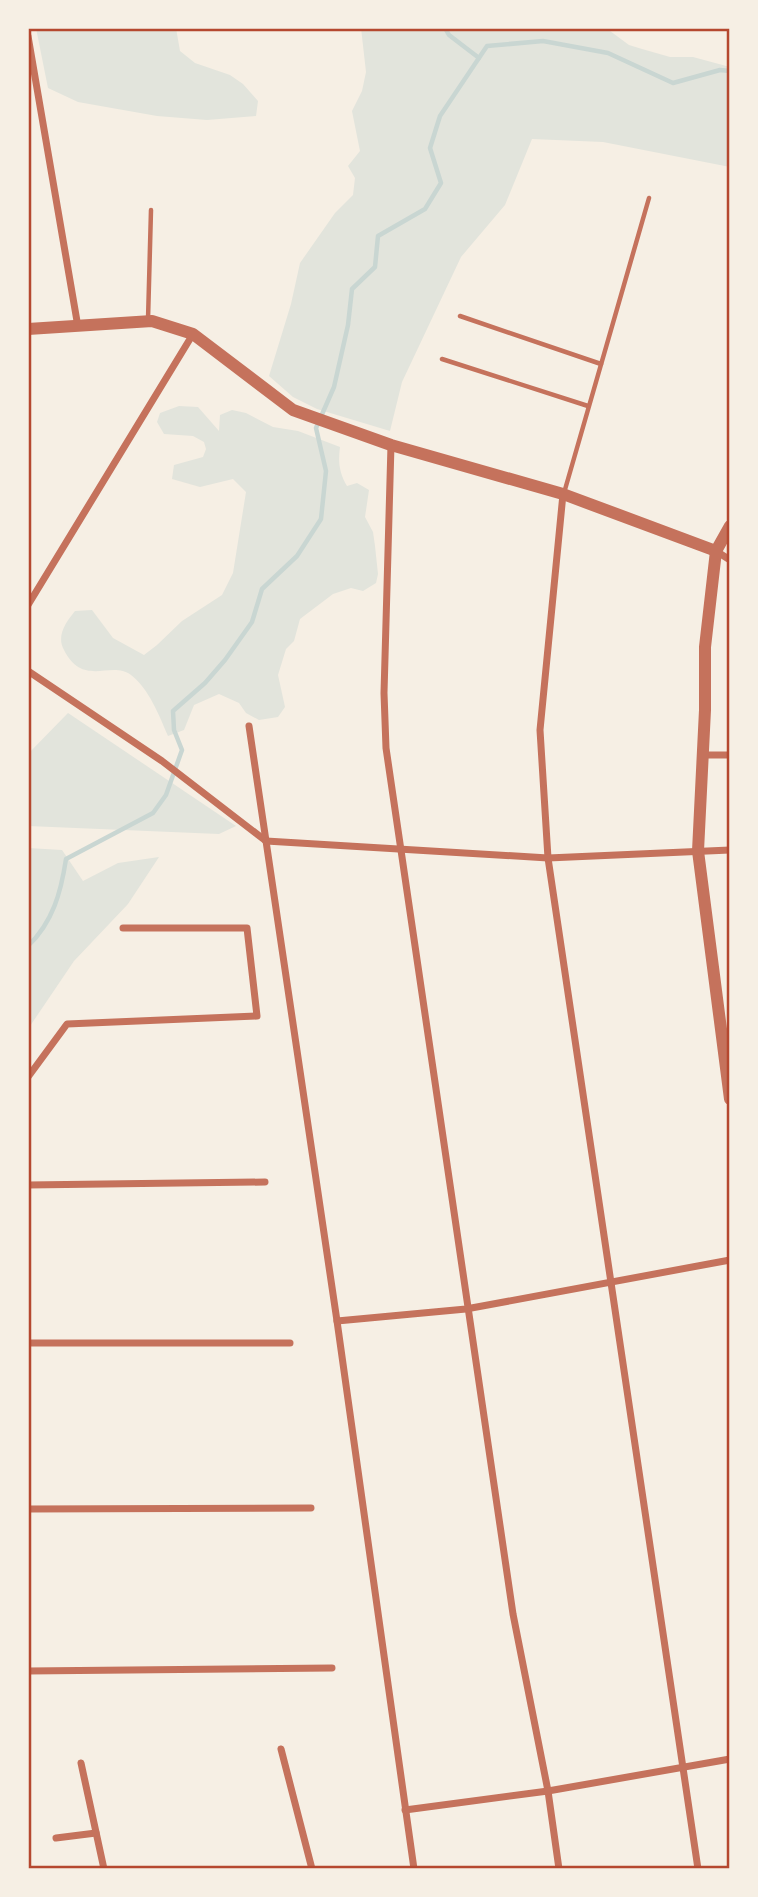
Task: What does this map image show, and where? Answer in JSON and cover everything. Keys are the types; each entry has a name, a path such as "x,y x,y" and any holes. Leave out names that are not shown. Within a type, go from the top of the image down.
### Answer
{"street":[{"path":"28,36 78,327"},
{"path":"28,329 148,321 179,328 192,334 293,410 391,445 563,494 716,551 730,560"},
{"path":"28,605 192,334"},
{"path":"391,445 384,693 386,748 466,1309 513,1614 548,1791 559,1869"},
{"path":"563,494 540,730 548,858 698,1869"},
{"path":"730,526 716,551 705,647 698,850 730,1099"},
{"path":"28,671 162,761 266,841 548,858 730,850"},
{"path":"249,726 414,1869"},
{"path":"703,755 730,755"},
{"path":"28,1077 67,1024 257,1016 247,928 124,928"},
{"path":"28,1185 265,1182"},
{"path":"337,1321 466,1309 730,1260"},
{"path":"28,1343 290,1343"},
{"path":"28,1509 311,1508"},
{"path":"28,1671 332,1668"},
{"path":"281,1749 312,1869"},
{"path":"405,1810 548,1791 730,1759"},
{"path":"81,1763 104,1869"},
{"path":"56,1838 96,1833"}],"lane":[{"path":"563,494 649,198"},
{"path":"148,321 151,210"},
{"path":"460,316 601,364"},
{"path":"442,359 588,407"}],"shaded area":[{"path":"36,28 176,28 180,51 195,63 230,75 243,84 258,101 256,116 207,120 157,116 78,102 48,88"},
{"path":"361,28 606,28 629,45 670,57 693,57 730,67 730,167 603,142 532,139 505,205 461,257 402,382 390,431 317,409 293,397 269,376 291,304 300,263 335,213 353,195 355,178 348,166 360,151 352,111 362,91 366,72"},
{"path":"179,406 198,407 219,431 220,415 232,410 246,413 273,427 298,431 340,447 340,467 347,486 357,483 369,490 365,517 373,532 378,574 376,583 363,591 351,588 333,594 300,619 294,641 286,649 278,675 285,707 278,717 259,720 246,713 239,703 219,694 194,705 184,730 168,736 148,695 131,675 123,671 88,671 80,668 64,650 61,640 65,624 75,611 92,610 113,638 144,655 182,621 222,595 233,573 246,492 233,479 200,487 172,479 174,465 203,457 206,449 204,442 193,436 164,434 157,422 160,413"},
{"path":"68,713 236,826 219,834 28,826 28,754"},
{"path":"28,848 62,850 83,881 118,863 159,857 128,904 74,961 28,1029"}],"waterway":[{"path":"445,28 449,35 479,58"},
{"path":"28,946 50,917 66,859 153,813 166,795 182,750 174,730 173,711 205,683 225,660 252,622 262,589 297,556 321,519 326,471 316,428 334,387 348,325 352,289 375,267 378,236 425,209 441,183 430,148 440,116 487,46 543,41 608,53 673,83 720,70 730,71"}]}
